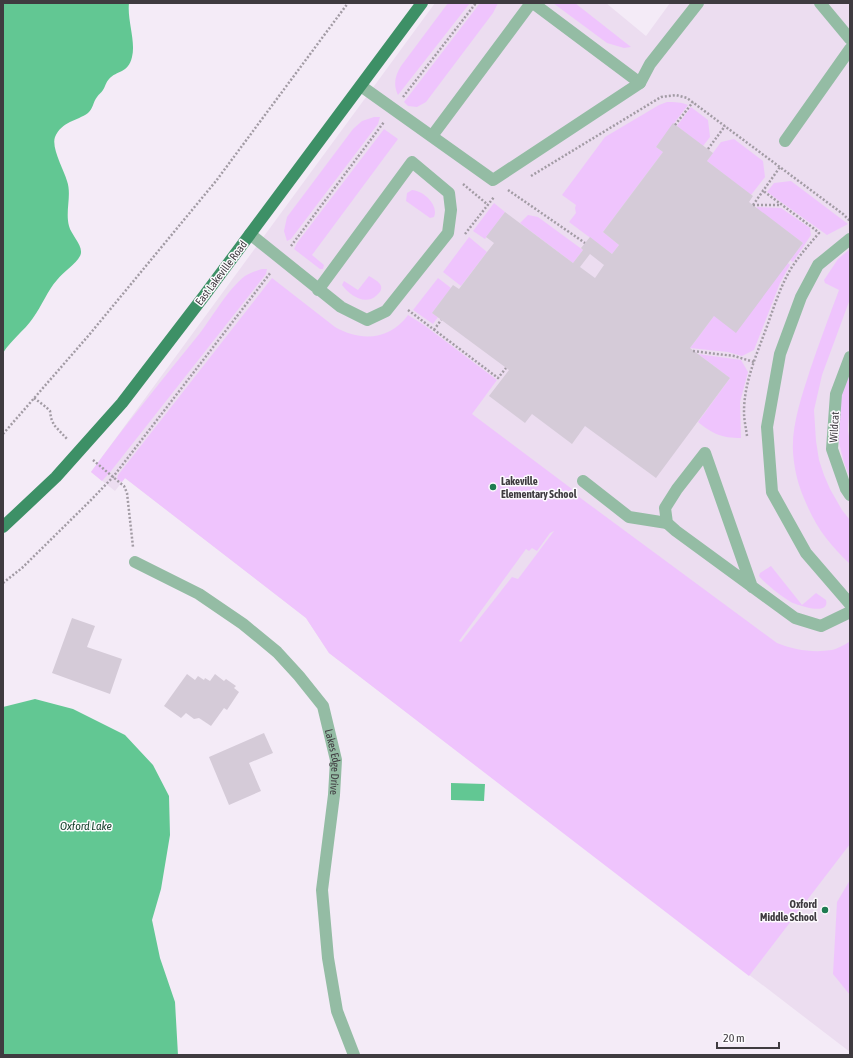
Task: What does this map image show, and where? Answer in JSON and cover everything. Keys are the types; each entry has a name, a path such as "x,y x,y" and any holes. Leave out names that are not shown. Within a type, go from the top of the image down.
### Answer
{"main road":[{"name":"East Lakeville Road","path":"3,527 34,499 82,450 127,397 422,3"}],"street":[{"path":"432,136 532,3 640,83"},
{"path":"361,86 493,180 640,83 650,64 698,3"},
{"path":"820,3 850,38"},
{"path":"785,141 850,49"},
{"path":"250,234 318,290 341,307 367,320 386,311 448,233 451,210 449,193 412,162 318,290"},
{"path":"850,239 818,265 801,297 780,354 767,427 772,492 806,553 850,604"},
{"name":"Wildcat","path":"850,357 836,394 832,448 846,490 850,495"},
{"path":"667,522 665,508 677,489 705,453 752,587"},
{"path":"582,481 629,516 667,522 676,531 795,618 821,626 850,612"},
{"name":"Lakes Edge Drive","path":"135,562 199,594 243,624 277,652 323,706 336,760 334,795 322,890 323,905 328,958 337,1011 354,1055"}],"path":[{"path":"3,434 166,243 216,181 348,3"},
{"path":"280,259 476,3"},
{"path":"527,179 661,97 676,95 687,98 693,102 843,214 850,221"},
{"path":"675,125 693,102"},
{"path":"708,149 725,126"},
{"path":"780,167 762,190 753,205 781,205"},
{"path":"514,186 507,189 585,243"},
{"path":"747,436 744,411 748,382 754,362 782,288 790,272 803,252 819,233 762,190"},
{"path":"464,236 494,196"},
{"path":"3,583 22,568 113,477 271,271 277,276"},
{"path":"405,315 411,307"},
{"path":"408,310 498,378 506,368"},
{"path":"434,330 442,320"},
{"path":"693,350 734,356 754,362"},
{"path":"34,398 46,406 50,411 54,425 67,439 124,486 127,493 135,562"}],"shaded area":[{"name":"Lakeville Elementary School","path":"435,3 606,3 646,36 670,3 850,3 850,1052 329,653 306,618 125,478 115,491 91,472"},
{"path":"448,3 470,3 398,95 395,84 396,77 401,66"},
{"path":"480,3 498,3 493,13 426,102 417,107 408,106 404,102"},
{"path":"553,3 575,3 631,47 624,48 607,43"},
{"path":"667,102 688,105 656,147 663,152 603,232 619,245 612,254 569,222 576,213 576,205 562,195 605,137 659,105"},
{"path":"691,107 708,120 710,137 703,146 677,126"},
{"path":"374,117 380,117 378,124 291,239 287,241 284,231 287,217 353,129 362,121"},
{"path":"384,129 398,139 312,255 324,265 323,269 320,269 294,249"},
{"path":"734,139 763,161 765,177 751,195 707,161 721,142"},
{"path":"791,181 848,224 827,235 767,192 774,183"},
{"path":"412,190 421,193 429,199 434,208 434,217 430,218 406,201 407,193"},
{"path":"494,203 505,212 485,239 473,231"},
{"path":"756,208 781,208 810,228 811,235 793,262 790,260 803,243"},
{"path":"528,215 538,217 583,250 573,263 520,223"},
{"path":"469,237 487,252 461,286 443,272"},
{"path":"850,249 850,299 822,375 814,410 819,460 830,489 842,510 850,520 850,564 825,536 810,512 798,483 795,468 793,439 797,415 813,360 839,290 825,283 824,280 838,259"},
{"path":"788,263 790,265 780,283 754,350 742,356 728,352 690,348 714,316"},
{"path":"262,269 267,269 266,274 102,481 91,472 104,454 200,333 233,288 245,276"},
{"path":"369,276 379,283 381,290 377,295 368,300 363,300 354,296 342,285 344,281 358,290"},
{"path":"272,278 335,327 355,335 374,336 384,334 393,330 408,315 424,325 497,380 472,414 572,489 571,491 777,643 797,649 825,651 840,647 849,642 850,844 749,976 329,653 306,618 125,478 122,482 117,479 118,475","holes":["554,531 518,579 512,577 461,642 459,641 526,549 529,551 532,548 537,551 550,533"]},
{"path":"438,278 451,288 432,313 438,317 433,324 413,310"},
{"path":"698,354 741,360 748,372 740,402 741,438 723,436 708,430 698,422 730,378"},
{"path":"850,366 848,430 850,443 850,478 843,460 837,421 839,402"},
{"path":"771,566 802,605 816,593 826,600 826,605 824,608 814,609 793,603 761,579 759,576 760,573"},
{"path":"850,880 850,995 833,974 837,902"}],"water":[{"path":"3,3 129,3 133,51 128,66 108,80 90,111 84,116 66,124 55,137 54,142 56,153 68,186 69,226 81,249 81,252 76,262 53,284 29,323 3,353"},
{"name":"Oxford Lake","path":"35,699 73,709 125,735 153,765 169,796 170,835 161,889 152,920 160,958 175,1002 178,1055 3,1055 3,707"},
{"path":"451,783 485,784 484,801 451,800"}],"building":[{"path":"673,123 713,153 707,161 753,196 749,202 803,243 736,333 714,316 690,348 730,378 656,478 585,426 572,444 532,414 525,423 489,396 509,370 432,313 453,285 459,289 494,243 486,237 505,212 573,263 583,250 581,248 590,237 612,254 619,245 603,232 663,152 656,147","holes":["590,254 604,265 595,278 580,267"]},
{"path":"72,618 95,626 87,647 122,659 110,694 52,673"},
{"path":"187,674 195,680 198,676 204,680 205,678 210,681 215,674 224,681 226,679 236,686 234,688 239,692 227,710 224,708 211,726 199,718 194,719 186,713 181,718 164,706"},
{"path":"264,733 273,753 249,763 261,791 229,805 209,757"}],"place":[{"name":"Lakeville Elementary School","path":"493,487"},
{"name":"Oxford Middle School","path":"825,910"}]}
